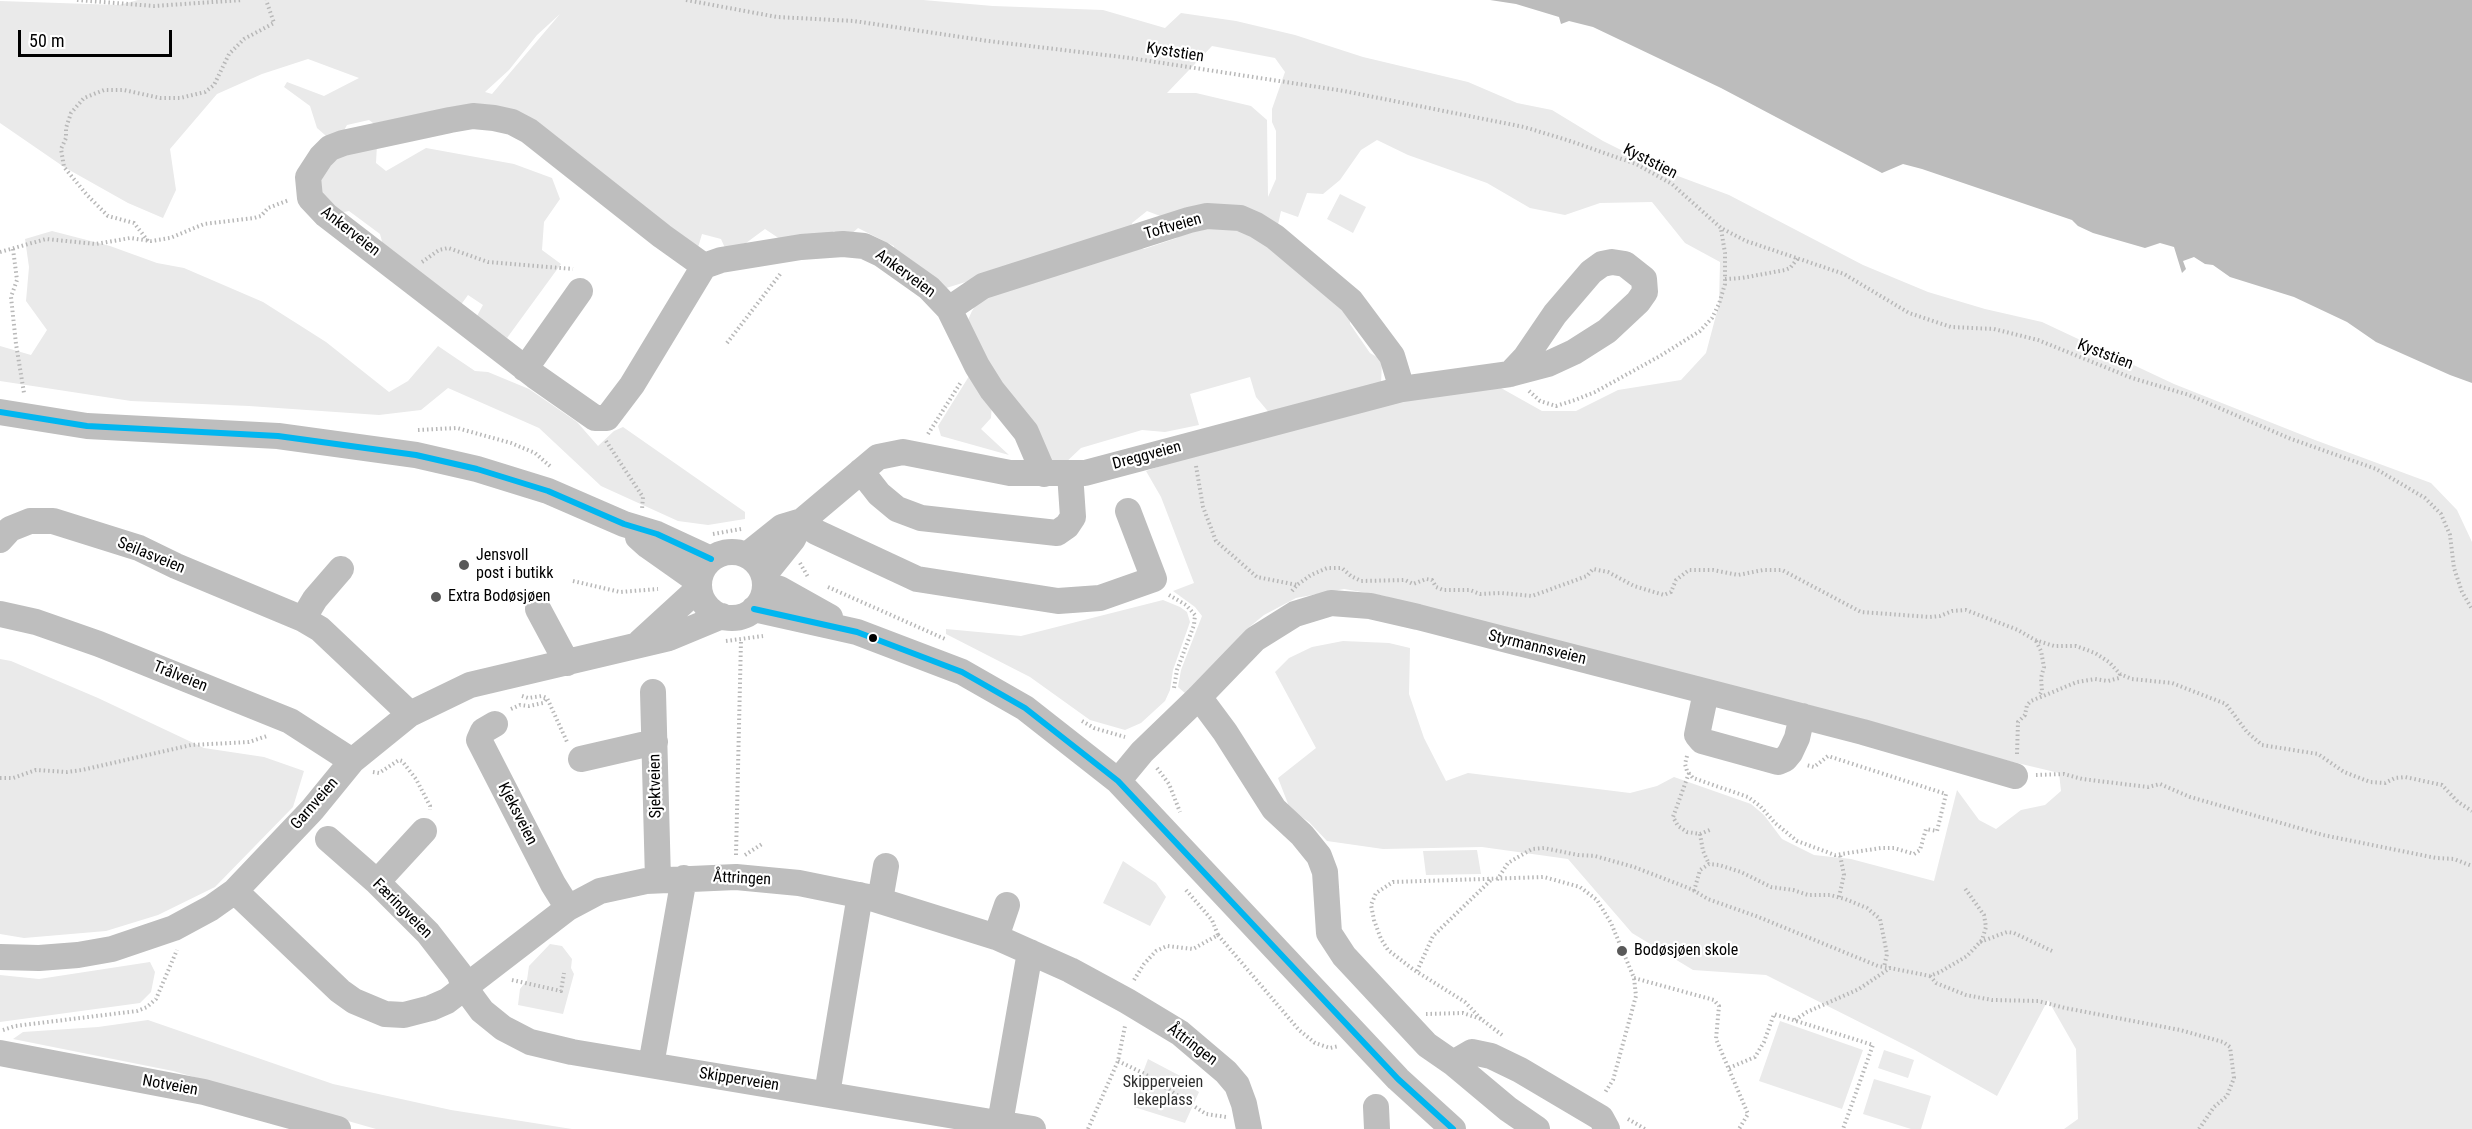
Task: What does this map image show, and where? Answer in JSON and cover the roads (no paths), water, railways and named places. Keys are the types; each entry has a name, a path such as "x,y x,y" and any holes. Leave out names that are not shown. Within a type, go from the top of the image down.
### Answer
{"street":[{"name":"Ankerveien","path":"704,267 529,131 512,122 494,117 473,116 343,142 330,148 308,177 310,195 326,215 525,369 601,420 607,418 632,386 704,267 721,260 801,247 843,244 864,246 881,254 929,288 949,309 974,361 992,390 1026,432 1044,474"},
{"name":"Toftveien","path":"949,309 983,286 1188,220 1206,216 1240,218 1275,237 1351,301 1392,356 1402,389"},
{"name":"Dreggveien","path":"747,555 782,528 802,521 878,457 903,452 998,471 1044,474 1085,472 1402,389 1507,374 1557,360 1607,331 1638,302 1645,292 1644,279 1625,264 1612,262 1602,264 1591,272 1555,314 1525,358 1507,374"},
{"path":"525,369 580,281"},
{"path":"0,412 87,426 278,436 416,455 477,469 632,518 657,534 711,559"},
{"path":"861,471 879,494 897,509 921,518 1057,533 1068,526 1073,517 1070,473"},
{"path":"802,521 816,532 917,579 1058,601 1100,598 1154,579 1128,511"},
{"path":"632,518 648,546 699,585"},
{"name":"Seilasveien","path":"0,540 10,529 30,520 53,521 139,548 176,566 303,619 320,629 410,714"},
{"name":"Dreggveien","path":"764,579 793,539 802,521"},
{"path":"729,552 747,555 760,567 764,579 760,602 744,615 734,618 722,616 706,606 699,585 701,573 711,559 729,552"},
{"path":"303,619 315,599 341,569"},
{"path":"764,579 857,632"},
{"name":"Garnveien","path":"636,646 699,585"},
{"name":"Styrmannsveien","path":"1118,781 1188,698 1255,639 1295,614 1331,603 1370,606 1802,716 2014,776"},
{"path":"538,609 567,663"},
{"path":"754,609 857,632 962,672 1026,708 1118,781 1398,1079 1453,1129"},
{"name":"Trålveien","path":"0,614 36,622 99,644 290,721 360,764"},
{"name":"Garnveien","path":"0,957 39,958 112,949 174,928 211,908 235,891 312,810 410,714 470,686 669,638 722,616"},
{"name":"Sjektveien","path":"653,692 658,880"},
{"path":"1706,692 1697,735 1700,738 1778,762 1785,759 1797,738 1802,716"},
{"path":"1188,698 1225,732 1274,809 1319,856 1324,872 1329,933 1344,956 1427,1045 1537,1129"},
{"name":"Kjeksveien","path":"495,724 483,731 478,740 553,884 568,908"},
{"path":"581,759 655,742"},
{"path":"377,882 422,833"},
{"name":"Færingveien","path":"328,839 377,882 428,933 459,973 465,988"},
{"path":"827,1094 870,898 886,866"},
{"path":"651,1065 684,878"},
{"name":"Åttringen","path":"235,891 340,991 369,1008 385,1014 404,1015 417,1013 447,1000 568,908 600,891 658,880 746,878 799,883 870,898 996,938 1070,970 1127,1001 1204,1052 1237,1085 1244,1104 1239,1123"},
{"path":"996,938 1007,905"},
{"path":"1000,1123 1030,952"},
{"name":"Skipperveien","path":"465,988 482,1011 503,1028 530,1042 572,1052 1033,1129"},
{"path":"1453,1063 1472,1052 1491,1056 1520,1070 1601,1118 1607,1129"},
{"name":"Notveien","path":"0,1053 204,1092 338,1129"}],"place":[{"name":"Jensvoll post i butikk","path":"464,565"},
{"name":"Extra Bodøsjøen","path":"436,597"},
{"name":"Bodøsjøen skole","path":"1622,951"}],"park label":[{"name":"Skipperveien lekeplass","path":"1163,1092"}]}
